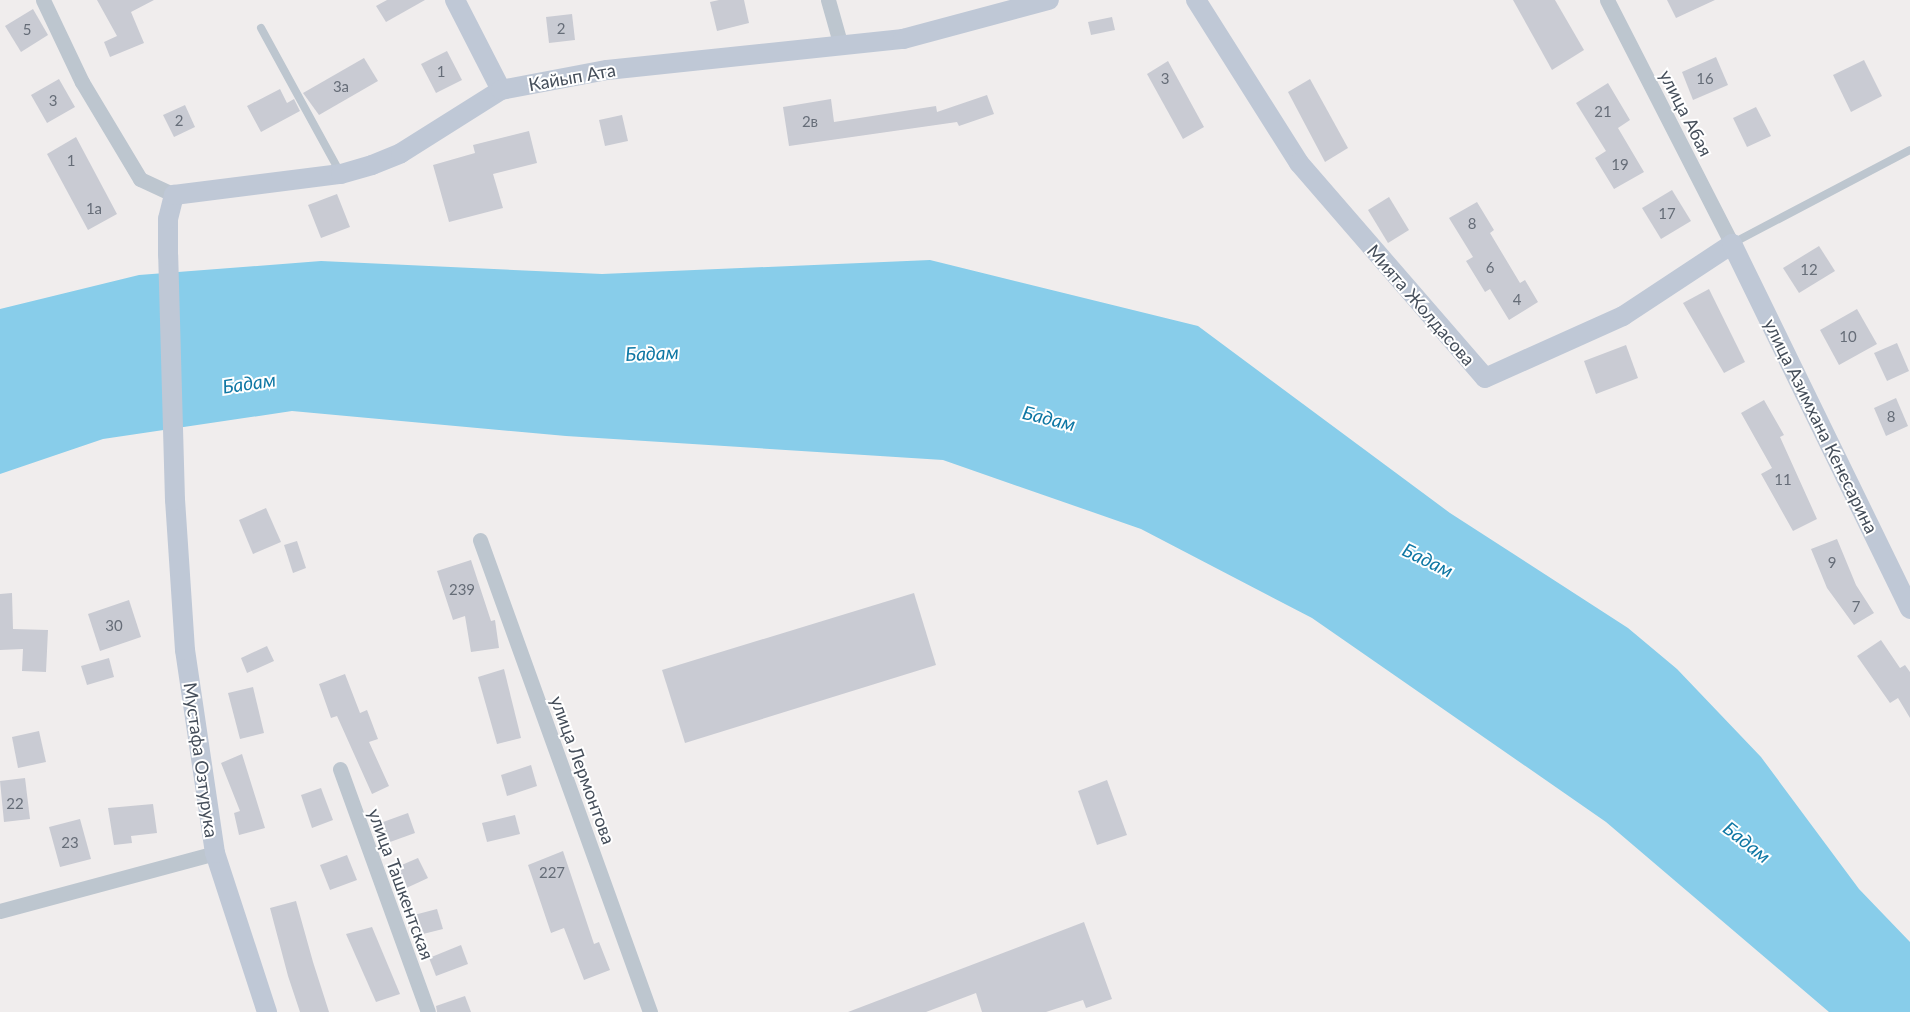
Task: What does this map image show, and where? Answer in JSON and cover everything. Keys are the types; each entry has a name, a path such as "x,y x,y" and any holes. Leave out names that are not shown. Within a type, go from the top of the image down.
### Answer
{"street":[{"path":"43,0 82,82 140,179 174,195"},
{"path":"455,0 501,90"},
{"path":"828,0 841,46"},
{"name":"Кайып Ата","path":"174,195 341,174 401,153 501,90 607,70 902,39 1049,0"},
{"name":"Мията Жолдасова","path":"1196,0 1299,163 1485,378 1623,316 1732,244"},
{"name":"улица Абая","path":"1607,0 1732,244"},
{"name":"Мустафа Озтурука","path":"174,195 168,219 168,255 175,500 185,650 215,853 267,1012"},
{"name":"улица Азимхана Кенесарина","path":"1732,244 1910,609"},
{"name":"улица Лермонтова","path":"480,540 650,1012"},
{"name":"улица Ташкентская","path":"340,769 428,1012"},
{"path":"0,911 215,853"}],"lane":[{"path":"261,28 341,174"},
{"path":"1732,244 1910,150"}],"water":[{"name":"Бадам","path":"930,260 1198,326 1450,513 1628,628 1677,669 1761,757 1859,889 1910,942 1910,1012 1829,1012 1606,822 1312,618 1141,529 943,460 566,436 292,411 103,439 0,474 0,309 139,275 321,261 602,274"}],"building":[{"path":"97,0 154,0 131,12 144,43 110,57 104,42 117,36"},
{"path":"387,0 425,0 386,22 376,6"},
{"path":"744,0 749,23 717,31 710,2"},
{"path":"1513,0 1555,0 1584,50 1552,70"},
{"path":"1667,0 1715,0 1676,18"},
{"path":"33,9 48,35 21,52 5,26"},
{"path":"572,14 575,40 549,43 546,17"},
{"path":"1112,17 1115,30 1091,35 1088,22"},
{"path":"447,51 462,80 436,93 421,64"},
{"path":"1716,57 1728,85 1693,100 1682,72"},
{"path":"364,58 378,81 319,115 303,93"},
{"path":"1864,60 1882,96 1851,112 1833,75"},
{"path":"1168,61 1204,127 1183,139 1147,74"},
{"path":"59,79 75,107 47,123 31,95"},
{"path":"1310,79 1348,148 1325,162 1288,92"},
{"path":"1608,83 1630,120 1618,128 1644,172 1614,189 1595,158 1606,151 1576,103"},
{"path":"280,89 287,103 294,99 300,111 261,132 247,106"},
{"path":"987,95 994,114 959,126 957,122 789,146 783,107 831,99 834,122 936,106 937,112"},
{"path":"185,105 195,127 174,137 163,115"},
{"path":"1756,107 1771,136 1747,147 1733,118"},
{"path":"622,115 628,141 605,146 599,120"},
{"path":"529,131 537,163 493,174 503,208 449,222 433,165 475,153 473,145"},
{"path":"76,137 117,214 88,230 47,154"},
{"path":"1672,190 1691,221 1661,239 1642,208"},
{"path":"337,194 350,227 321,238 308,205"},
{"path":"1389,197 1409,230 1388,243 1368,210"},
{"path":"1477,202 1494,230 1490,233 1520,283 1525,280 1538,302 1509,320 1490,289 1485,292 1466,261 1473,257 1449,218"},
{"path":"1819,246 1835,271 1799,293 1783,268"},
{"path":"1709,289 1745,362 1724,373 1683,303"},
{"path":"1857,309 1877,344 1839,365 1820,330"},
{"path":"1897,343 1909,371 1887,381 1874,353"},
{"path":"1626,345 1638,378 1596,394 1584,361"},
{"path":"1896,398 1908,426 1886,436 1874,408"},
{"path":"1764,400 1784,435 1780,437 1817,519 1793,531 1761,474 1772,468 1741,413"},
{"path":"266,508 281,542 253,554 239,520"},
{"path":"1837,539 1856,585 1874,613 1854,625 1827,588 1811,549"},
{"path":"297,541 306,568 293,573 284,545"},
{"path":"471,560 491,621 495,620 499,648 471,652 465,616 453,620 437,571"},
{"path":"12,593 13,629 48,630 46,672 22,671 23,649 0,650 0,594"},
{"path":"914,593 936,665 685,743 662,670"},
{"path":"129,600 141,637 100,651 88,614"},
{"path":"1881,640 1900,668 1905,665 1910,672 1910,718 1898,698 1890,703 1857,656"},
{"path":"267,646 274,661 247,673 241,658"},
{"path":"109,658 114,677 87,685 81,666"},
{"path":"504,669 521,738 497,744 478,677"},
{"path":"345,674 360,713 367,710 378,739 369,742 389,786 372,794 337,716 331,718 319,684"},
{"path":"253,687 264,733 240,739 228,693"},
{"path":"39,731 46,762 18,768 12,737"},
{"path":"242,754 265,828 239,835 234,813 240,811 221,763"},
{"path":"531,765 537,786 507,796 501,775"},
{"path":"25,778 30,819 4,822 0,781"},
{"path":"1107,780 1127,835 1097,845 1078,791"},
{"path":"321,788 333,820 312,828 301,795"},
{"path":"153,804 157,833 131,836 132,843 114,845 108,808"},
{"path":"408,813 415,833 379,846 372,826"},
{"path":"515,815 520,834 487,842 482,823"},
{"path":"80,819 91,859 60,867 49,827"},
{"path":"563,851 594,944 599,942 610,970 584,980 564,928 551,933 528,865"},
{"path":"347,855 357,880 330,890 320,865"},
{"path":"418,858 428,878 400,891 390,870"},
{"path":"296,901 329,1012 300,1012 288,976 270,908"},
{"path":"437,909 443,929 419,935 414,915"},
{"path":"1084,922 1112,999 1086,1008 1083,1000 1046,1012 982,1012 976,993 926,1012 848,1012"},
{"path":"372,927 400,994 376,1002 346,934"},
{"path":"461,945 468,964 436,976 429,958"},
{"path":"465,996 471,1012 437,1012 436,1006"}]}
